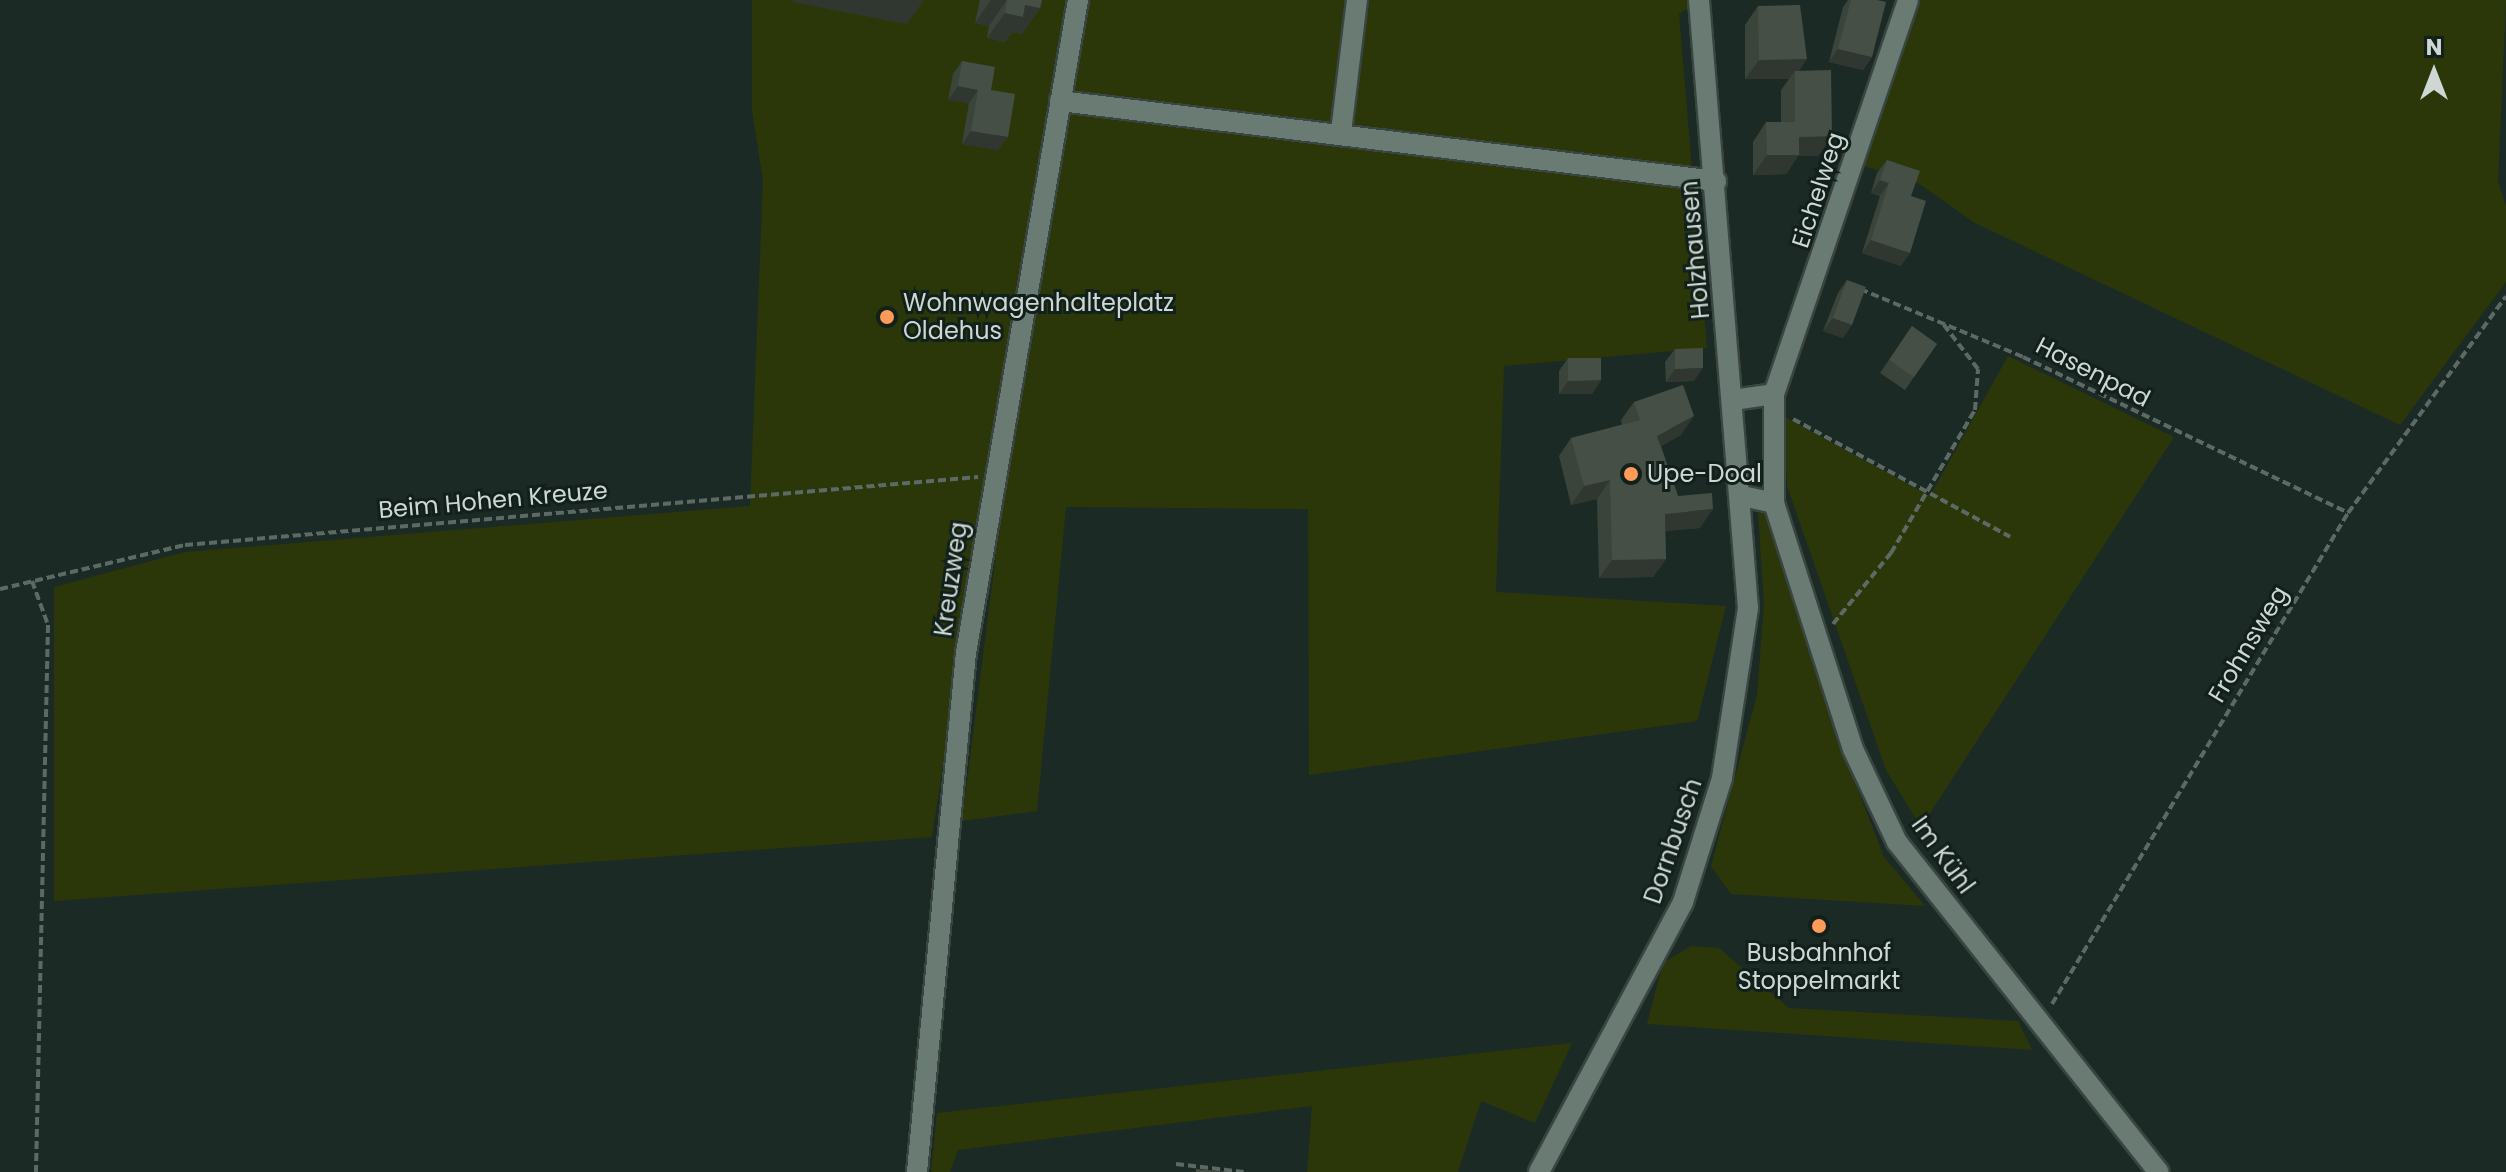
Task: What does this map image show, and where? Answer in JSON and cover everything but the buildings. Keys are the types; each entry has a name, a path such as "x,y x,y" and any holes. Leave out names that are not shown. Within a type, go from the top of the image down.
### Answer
{"street":[{"name":"Kreuzweg","path":"917,1172 948,816 993,475 1078,0"},
{"path":"1341,132 1357,0"},
{"name":"Holzhausen","path":"1699,0 1742,496"},
{"name":"Eichelweg","path":"1774,503 1774,401 1908,0"},
{"path":"1060,101 1341,132 1716,181"},
{"path":"1733,400 1774,401"},
{"path":"1742,496 1774,503"},
{"name":"Dornbusch","path":"1539,1172 1683,902 1718,793 1748,608 1742,496"},
{"name":"Im Kühl","path":"1774,503 1853,749 1897,842 2159,1172"}],"path":[{"name":"Hasenpad","path":"1818,271 1943,324 2348,513"},
{"name":"Frohnsweg","path":"2040,1024 2348,513 2506,296"},
{"path":"1817,639 1855,602 1929,491 1981,390 1978,369 1943,324"},
{"path":"1774,401 2010,537"},
{"name":"Beim Hohen Kreuze","path":"0,589 185,545 993,475"},
{"path":"32,581 48,625 36,1172"},
{"path":"1176,1164 1244,1172"}],"green space":[{"path":"752,0 1702,0 1679,14 1707,348 1504,366 1496,592 1726,606 1697,721 1309,775 1308,509 1066,507 1037,811 962,821 1005,483 985,486 932,837 54,901 54,587 185,552 750,506 763,181 752,110"},
{"path":"1916,0 2506,0 2498,181 2506,206 2506,282 2400,425 1975,223 1918,183 1861,165"},
{"path":"2008,356 2174,437 1921,827 1886,770 1787,486 1783,416 1930,496"},
{"path":"1770,512 1847,762 1884,857 1925,906 1731,894 1711,866 1757,695 1764,604 1758,513"},
{"path":"1691,946 1719,948 1789,1008 2018,1021 2032,1050 1647,1024 1663,963"},
{"path":"1572,1043 1535,1123 1481,1101 1458,1172 1307,1172 1312,1106 958,1150 950,1172 931,1172 937,1113"}],"place":[{"name":"Wohnwagenhalteplatz Oldehus","path":"887,317"},
{"name":"Upe-Doal","path":"1631,474"},
{"name":"Busbahnhof Stoppelmarkt","path":"1819,926"}]}
